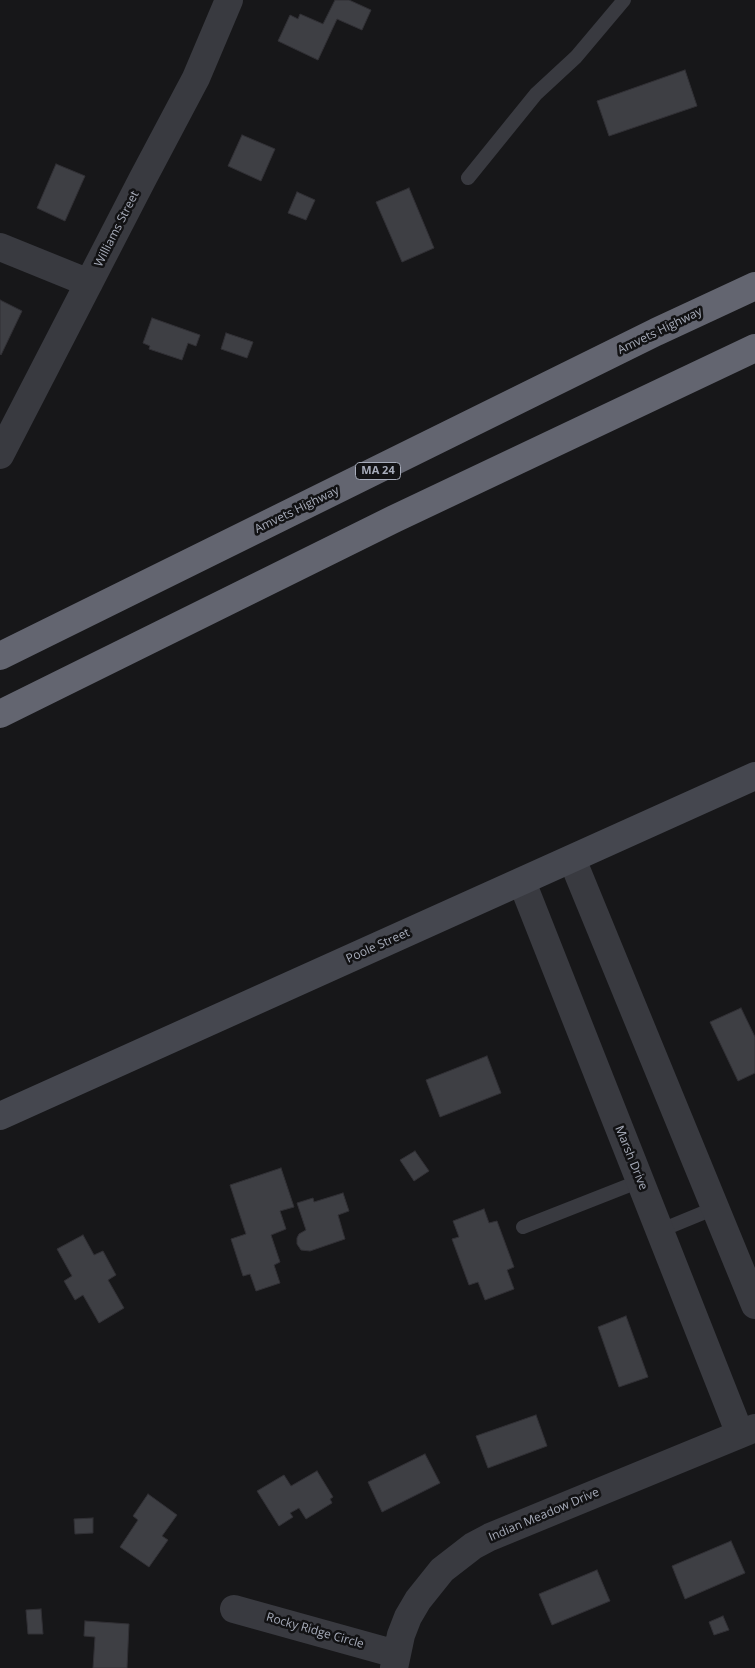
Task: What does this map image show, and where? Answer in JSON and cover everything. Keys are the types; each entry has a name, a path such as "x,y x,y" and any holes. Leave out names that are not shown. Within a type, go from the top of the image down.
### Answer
{"highway":[{"name":"Amvets Highway","path":"0,656 638,341 755,286"},
{"path":"0,714 394,520 755,348"}],"street":[{"name":"Williams Street","path":"0,455 196,78 229,0"},
{"path":"0,247 89,283"},
{"name":"Poole Street","path":"0,1116 755,776"},
{"path":"572,859 755,1305"},
{"name":"Marsh Drive","path":"522,882 660,1231 748,1431"},
{"name":"Indian Meadow Drive","path":"395,1661 408,1617 418,1600 442,1570 473,1546 490,1537 748,1431"},
{"name":"Rocky Ridge Circle","path":"234,1609 395,1661"}],"lane":[{"path":"468,178 536,94 576,57 624,0"},
{"path":"523,1227 640,1181"},
{"path":"660,1231 716,1208"}],"building":[{"path":"335,0 349,0 371,10 362,30 337,19 318,60 278,41 290,15 298,19 300,14 323,24"},
{"path":"685,70 697,106 609,136 597,101"},
{"path":"242,135 275,149 261,181 228,166"},
{"path":"56,164 85,176 65,221 37,208"},
{"path":"409,188 434,248 402,262 376,202"},
{"path":"297,192 315,200 306,220 288,213"},
{"path":"0,300 22,311 1,355 0,354"},
{"path":"152,318 200,335 196,346 188,343 182,360 149,349 150,346 143,343"},
{"path":"226,333 253,342 247,358 221,349"},
{"path":"741,1008 755,1037 755,1073 738,1081 710,1022"},
{"path":"487,1056 501,1093 440,1117 426,1080"},
{"path":"415,1151 429,1171 414,1181 400,1160"},
{"path":"281,1168 294,1207 280,1211 286,1229 271,1235 280,1262 274,1265 280,1283 256,1291 250,1274 243,1276 231,1239 246,1234 230,1185"},
{"path":"343,1193 349,1211 338,1215 345,1239 310,1251 301,1250 297,1244 297,1238 299,1234 306,1230 297,1203 313,1198 314,1202"},
{"path":"484,1209 489,1223 497,1221 514,1267 507,1270 514,1289 485,1300 478,1282 469,1285 452,1239 459,1237 453,1221"},
{"path":"83,1235 94,1255 103,1251 116,1275 108,1280 124,1308 99,1323 83,1295 75,1300 64,1281 72,1276 57,1249"},
{"path":"626,1316 648,1377 619,1387 598,1327"},
{"path":"536,1415 547,1446 488,1468 476,1436"},
{"path":"425,1454 440,1483 382,1512 368,1482"},
{"path":"317,1471 333,1497 330,1499 332,1503 306,1519 299,1508 290,1513 293,1517 279,1526 257,1491 284,1475 291,1486"},
{"path":"148,1494 177,1515 162,1536 168,1540 149,1567 120,1547 138,1520 133,1516"},
{"path":"93,1518 93,1533 75,1534 74,1519"},
{"path":"731,1541 745,1573 685,1599 672,1566"},
{"path":"597,1570 610,1601 552,1625 539,1594"},
{"path":"41,1609 43,1634 28,1634 26,1610"},
{"path":"723,1616 729,1630 714,1635 709,1622"},
{"path":"85,1621 129,1624 127,1668 93,1668 95,1637 84,1636"}]}
